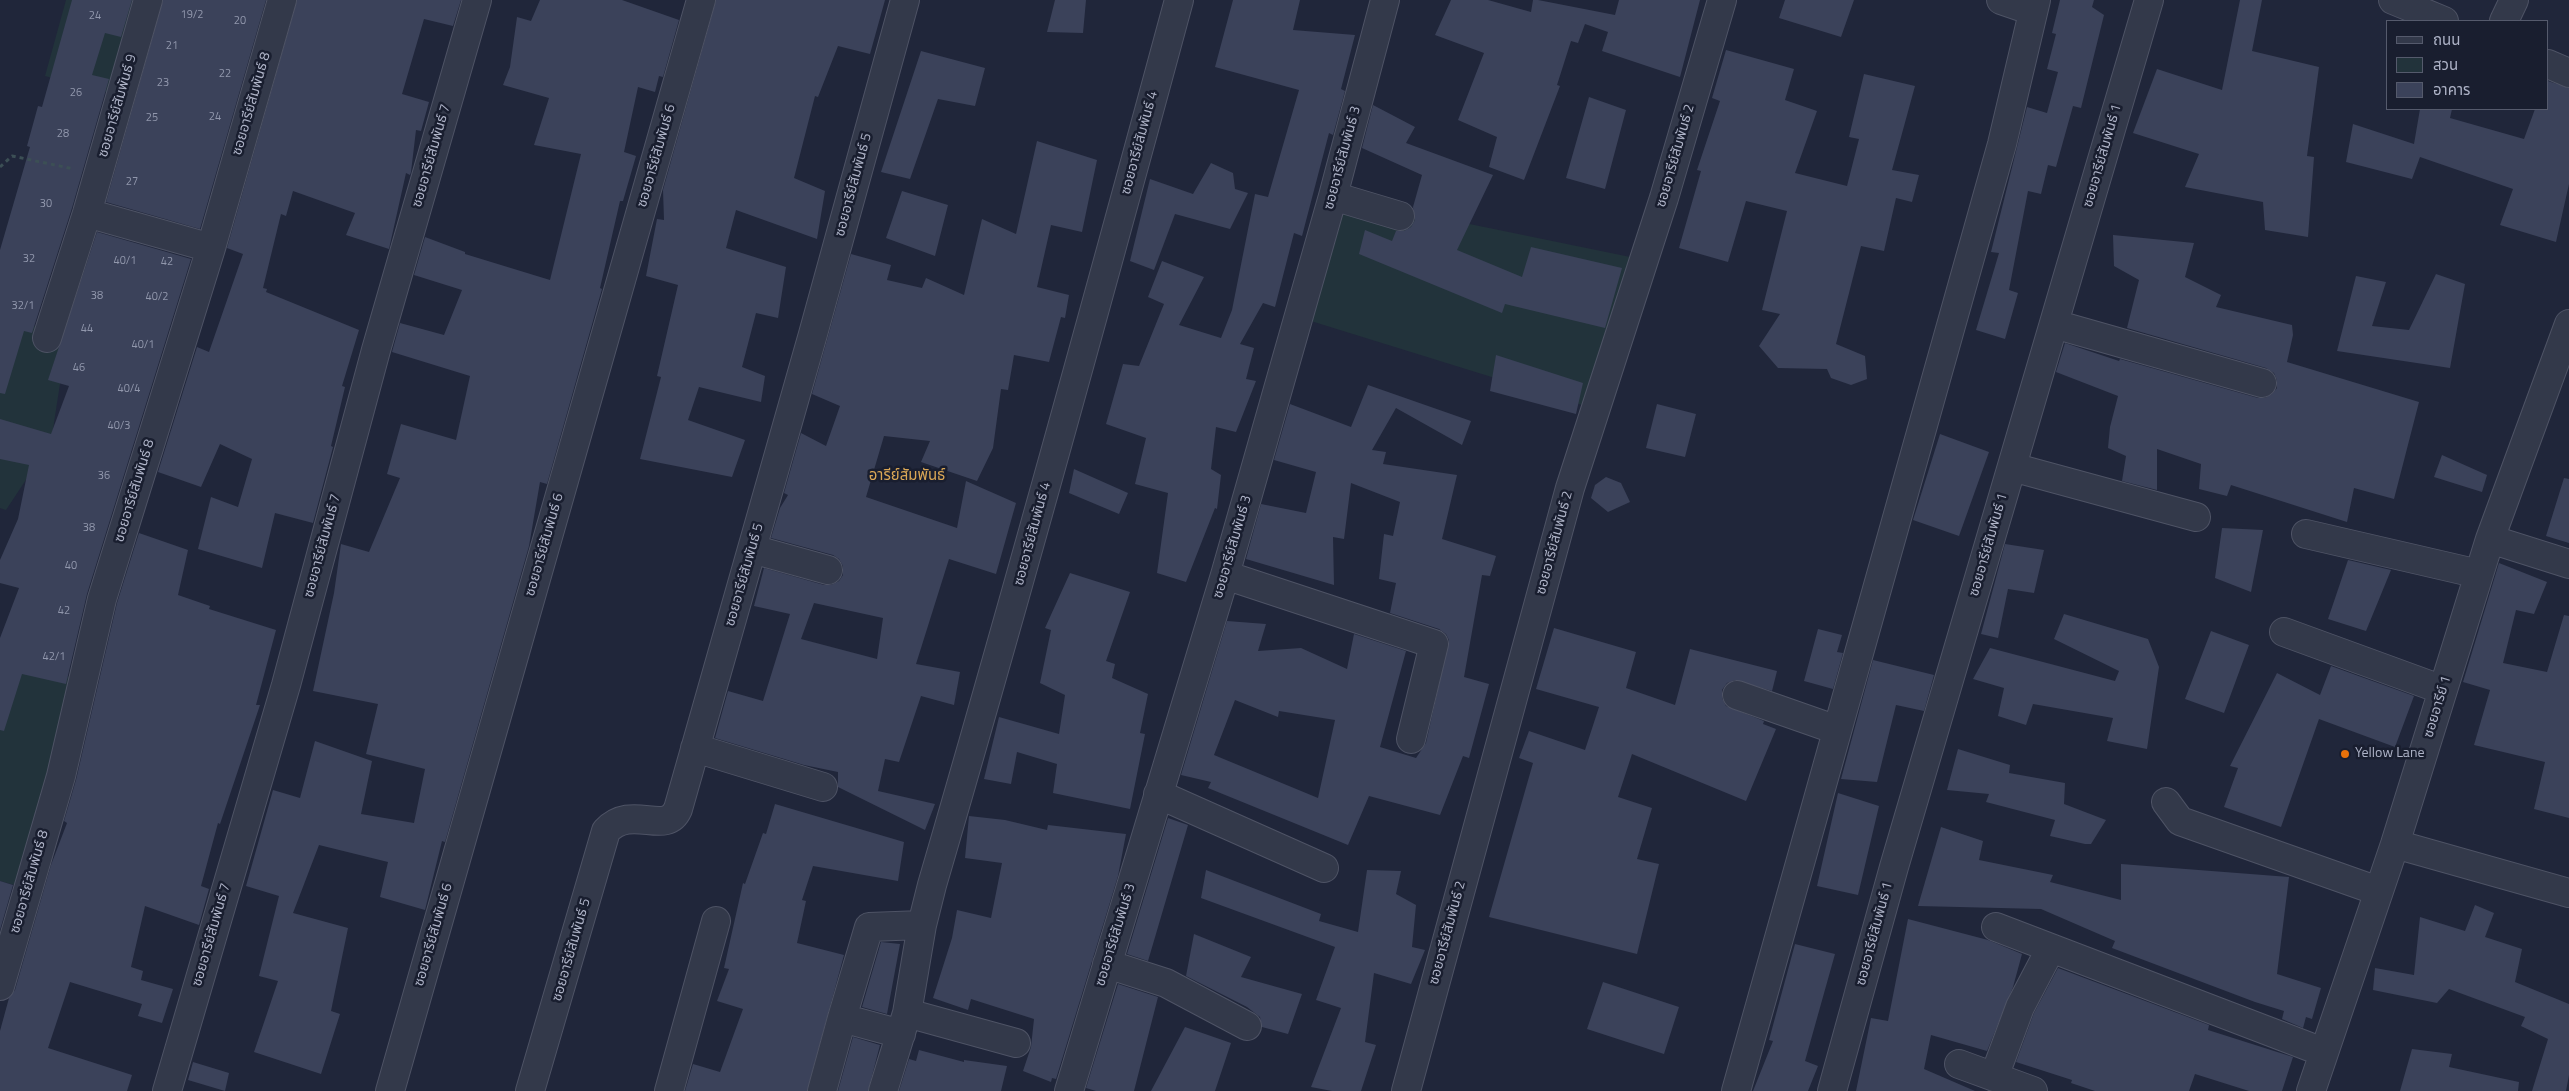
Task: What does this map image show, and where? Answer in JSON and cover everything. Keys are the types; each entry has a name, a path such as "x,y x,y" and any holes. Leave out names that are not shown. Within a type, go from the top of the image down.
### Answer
{"street":[{"name":"ซอยอารีย์สัมพันธ์ 9","path":"46,338 87,213 148,0"},
{"name":"ซอยอารีย์สัมพันธ์ 8","path":"0,986 61,776 102,599 210,248 282,0"},
{"name":"ซอยอารีย์สัมพันธ์ 7","path":"166,1091 286,685 376,350 477,0"},
{"name":"ซอยอารีย์สัมพันธ์ 6","path":"390,1091 701,0"},
{"name":"ซอยอารีย์สัมพันธ์ 5","path":"530,1091 606,831 614,822 627,818 667,821 674,817 752,549 905,0"},
{"name":"ซอยอารีย์สัมพันธ์ 4","path":"882,1091 904,1024 922,925 1028,556 1064,414 1179,0"},
{"name":"ซอยอารีย์สัมพันธ์ 3","path":"1069,1091 1225,575 1333,196 1385,0"},
{"name":"ซอยอารีย์สัมพันธ์ 2","path":"1406,1091 1570,488 1664,198 1722,0"},
{"path":"1736,1091 2002,144 2035,5 2000,0"},
{"name":"ซอยอารีย์สัมพันธ์ 1","path":"1832,1091 1896,857 2149,0"},
{"path":"2393,0 2442,20"},
{"path":"2504,20 2514,0"},
{"path":"2549,64 2569,73"},
{"path":"1333,196 1400,216"},
{"path":"87,213 210,248"},
{"path":"2054,324 2262,383"},
{"name":"ซอยอารีย์ 1","path":"2303,1088 2315,1049 2378,892 2395,844 2490,539 2569,324"},
{"path":"2012,467 2196,517"},
{"path":"2306,534 2479,574"},
{"path":"2490,539 2569,564"},
{"path":"752,549 828,570"},
{"path":"1225,575 1434,644 1411,740"},
{"path":"2284,632 2443,690"},
{"path":"1737,695 1837,730"},
{"path":"695,748 823,787"},
{"path":"1158,794 1324,868"},
{"path":"2166,802 2180,821 2378,892"},
{"path":"2395,844 2569,893"},
{"path":"669,1091 716,921"},
{"path":"822,1091 869,927 922,925"},
{"path":"1996,927 2315,1049"},
{"path":"1994,1076 2020,1007 2051,948"},
{"path":"1107,964 1166,982 1247,1026"},
{"path":"842,1018 904,1024 1016,1043"},
{"path":"1959,1064 2033,1091"}],"path":[{"path":"0,168 12,156 98,174"}],"green space":[{"path":"66,0 140,0 112,94 45,76"},
{"path":"1348,199 1635,258 1582,405 1298,317"},
{"path":"23,324 68,332 51,442 6,510 0,508 0,345"},
{"path":"0,661 75,678 22,887 0,881"}],"building":[{"path":"72,0 132,0 121,37 105,33 92,75 109,79 72,208 32,333 24,331 5,394 0,393 0,250 30,147 27,146 38,106 42,107"},
{"path":"163,0 266,0 200,229 106,202"},
{"path":"297,0 461,0 453,26 424,19 402,94 429,102 421,131 416,130 411,172 410,175 406,173 389,249 346,235 355,213 293,191 286,216 281,214 263,288 267,289 266,292 359,330 342,386 345,387 331,446 333,447 313,523 275,513 262,568 198,549 211,497 238,507 252,459 220,444 201,487 158,472 197,347 209,352 243,254 227,248"},
{"path":"540,0 622,0 679,20 663,77 659,76 655,92 638,87 624,152 636,156 623,201 620,201 600,288 602,289 547,484 540,482 529,546 445,842 442,841 425,910 380,897 388,862 319,845 293,913 348,928 331,1011 340,1014 321,1074 254,1052 278,981 259,976 279,896 246,886 273,790 300,798 315,741 372,761 361,814 414,823 425,769 366,754 378,704 313,691 334,593 341,544 369,552 400,478 387,474 401,424 456,440 470,376 392,352 400,323 444,335 462,290 414,275 425,237 465,252 465,254 550,280 581,154 534,145 549,98 503,85 510,67 517,17 531,21"},
{"path":"716,0 885,0 870,54 838,46 818,97 815,96 794,178 825,191 817,239 736,210 726,248 786,267 778,318 756,313 742,367 765,376 761,402 699,387 688,420 745,440 732,477 640,459 661,377 657,376 678,285 646,276 657,219 664,220 663,190"},
{"path":"1055,0 1086,0 1083,33 1047,32"},
{"path":"1233,0 1300,0 1293,30 1355,35 1341,89 1345,91 1333,135 1329,133 1302,236 1294,233 1275,307 1263,303 1240,344 1254,348 1246,379 1256,381 1236,432 1216,427 1211,469 1221,475 1217,509 1215,508 1186,582 1157,573 1168,493 1135,484 1146,438 1106,424 1123,364 1139,366 1164,304 1148,297 1162,261 1204,277 1179,325 1221,338 1232,310 1255,194 1268,197 1299,90 1215,67"},
{"path":"1451,0 1488,0 1531,12 1533,0 1538,0 1615,15 1619,0 1700,0 1680,77 1602,51 1608,32 1585,24 1578,43 1571,41 1557,85 1560,86 1524,180 1489,167 1497,137 1458,120 1484,53 1435,35"},
{"path":"1785,0 1854,0 1841,37 1779,18"},
{"path":"2060,0 2094,0 2092,7 2104,15 2081,108 2073,106 2056,167 2048,165 2041,194 2028,191 2009,290 2018,293 2005,339 1976,330 1999,253 1991,252 2027,107 2047,113 2058,72 2047,69 2056,34 2052,33"},
{"path":"2240,0 2262,0 2252,51 2319,67 2307,156 2314,157 2308,237 2265,230 2263,202 2185,187 2199,154 2133,133 2157,69 2222,90"},
{"path":"1726,50 1794,69 1785,100 1817,111 1795,173 1847,186 1859,139 1849,137 1864,74 1915,86 1892,170 1919,175 1912,202 1896,198 1884,251 1861,246 1836,344 1865,356 1867,379 1851,385 1831,378 1827,369 1778,368 1759,346 1780,314 1762,310 1787,211 1746,201 1728,262 1679,248 1701,171 1697,170 1720,101 1712,98"},
{"path":"921,51 985,68 975,106 938,99 910,179 881,172"},
{"path":"2549,81 2569,88 2569,184 2556,242 2500,225 2513,189 2420,157 2412,179 2346,162 2353,124 2414,144 2420,110 2452,110 2450,118 2524,139 2535,110 2549,110"},
{"path":"1589,97 1626,110 1605,189 1566,178"},
{"path":"1373,105 1415,127 1406,143 1493,175 1457,250 1522,277 1531,247 1622,268 1605,328 1505,304 1502,313 1359,254 1365,230 1392,241 1396,231 1404,231 1411,227 1415,220 1413,207 1422,175 1362,148"},
{"path":"1037,141 1097,160 1082,232 1051,225 1037,287 1069,295 1065,318 1061,317 1049,362 1014,355 1008,390 1001,389 993,448 977,481 921,462 930,441 884,436 866,497 957,528 966,481 1016,503 996,574 949,559 916,664 960,672 954,705 921,696 899,762 885,759 878,791 935,804 925,830 838,787 838,772 804,765 715,738 728,691 763,701 790,614 754,606 764,568 824,585 831,585 839,581 843,575 843,566 839,559 833,555 771,538 780,508 788,495 784,493 801,433 826,446 840,406 812,394 851,254 891,265 887,280 922,288 926,278 964,295 982,219 1016,234","holes":["814,603 883,618 877,659 801,639"]},
{"path":"1211,163 1233,173 1235,189 1248,193 1230,229 1175,214 1154,270 1130,261 1150,179 1193,194"},
{"path":"902,191 948,205 935,256 886,238"},
{"path":"97,232 191,259 87,594 66,684 22,674 4,731 0,730 0,638 19,588 0,583 0,560 18,519 29,465 0,459 0,419 51,434 69,386 48,380"},
{"path":"2113,235 2194,243 2185,277 2221,295 2216,307 2292,325 2293,335 2287,362 2419,402 2394,499 2354,488 2347,522 2231,485 2227,496 2199,489 2201,464 2157,449 2157,490 2122,481 2126,456 2108,448 2110,427 2118,396 2056,372 2065,343 2119,361 2120,359 2258,398 2265,398 2272,394 2277,388 2277,380 2274,373 2266,368 2127,328 2139,280 2114,266"},
{"path":"2436,274 2465,284 2450,368 2337,351 2356,276 2386,282 2372,326 2409,330"},
{"path":"1496,355 1583,383 1576,414 1490,391"},
{"path":"1368,385 1471,421 1462,445 1396,408 1372,450 1386,452 1383,464 1457,475 1442,539 1496,556 1490,576 1482,575 1464,677 1489,684 1469,758 1463,756 1440,815 1369,796 1348,845 1208,788 1211,782 1181,775 1227,621 1266,624 1258,651 1301,648 1347,669 1354,634 1406,651 1380,747 1416,758 1426,743 1449,640 1446,634 1439,629 1390,613 1396,583 1379,579 1384,534 1393,536 1400,502 1351,483 1344,539 1333,537 1334,585 1246,559 1261,504 1306,513 1316,472 1274,460 1290,404 1351,427","holes":["1235,700 1278,717 1279,711 1335,720 1318,798 1214,755"]},
{"path":"1657,404 1696,414 1685,457 1646,448"},
{"path":"1940,434 1989,452 1959,536 1913,520"},
{"path":"2442,455 2487,475 2482,492 2434,477"},
{"path":"1074,469 1128,493 1119,514 1069,493"},
{"path":"1606,477 1621,483 1630,502 1608,512 1591,498 1595,485"},
{"path":"2564,478 2569,479 2569,543 2546,536"},
{"path":"2222,528 2263,530 2251,592 2215,578"},
{"path":"139,533 188,550 178,595 210,606 209,609 276,630 256,705 260,705 220,824 218,823 201,886 209,889 199,925 145,906 131,967 143,971 141,980 173,989 162,1023 138,1016 142,1004 70,982 48,1048 132,1075 127,1091 0,1091 0,1031 9,998 15,990 51,865 67,823 64,821 76,780 117,603"},
{"path":"2005,544 2044,550 2034,593 2008,589 1998,638 1981,634"},
{"path":"2348,560 2391,570 2366,631 2328,619"},
{"path":"2499,563 2547,582 2534,614 2516,610 2503,663 2547,672 2564,615 2569,616 2569,818 2534,809 2545,762 2474,745 2490,690 2463,682"},
{"path":"1070,573 1130,592 1106,661 1115,664 1112,678 1148,694 1140,733 1145,734 1130,809 1053,793 1057,764 1017,752 1011,784 984,779 999,717 1059,734 1065,695 1040,683 1051,630 1045,628"},
{"path":"2064,614 2148,639 2159,667 2147,749 2107,741 2113,718 2033,704 2026,725 1998,716 2004,688 1973,679 1990,648 2115,681 2119,671 2054,639"},
{"path":"1554,628 1636,652 1626,688 1675,705 1690,649 1777,671 1772,691 1735,680 1727,683 1722,690 1722,698 1726,706 1764,721 1763,724 1776,729 1746,801 1632,754 1618,797 1652,808 1637,859 1659,864 1637,954 1489,917 1533,763 1519,758 1529,731 1585,750 1599,707 1536,689"},
{"path":"1818,629 1842,635 1837,652 1843,653 1833,689 1804,681"},
{"path":"2211,631 2249,645 2224,713 2185,699"},
{"path":"1873,660 1934,675 1924,711 1896,705 1877,782 1841,779"},
{"path":"2331,666 2414,696 2395,747 2319,719 2281,827 2224,807 2238,768 2230,766 2277,673 2320,695"},
{"path":"1958,749 2010,765 2009,773 2065,783 2064,804 2106,820 2091,844 2085,844 2050,836 2055,820 1986,802 1989,794 1947,790"},
{"path":"1838,793 1879,806 1858,895 1817,886"},
{"path":"775,804 904,842 898,881 813,866 802,900 806,901 797,943 844,955 807,1091 685,1091 693,1064 720,1072 743,1009 717,1001 729,969 724,968 743,883 745,884 763,833 766,834"},
{"path":"969,816 1005,820 1047,830 1048,825 1126,834 1118,876 1056,1079 1052,1078 1051,1082 1023,1071 1031,1047 1034,1019 971,999 968,1010 933,998 952,938 957,910 991,918 1002,863 965,858"},
{"path":"1168,818 1188,825 1148,961 1127,954"},
{"path":"1941,827 1983,841 1979,860 2053,875 2050,882 2121,900 2121,864 2289,877 2277,974 2321,988 2312,1019 2306,1017 2303,1028 2282,1019 2284,1011 2255,1002 2112,948 2115,941 2041,909 1918,906"},
{"path":"1206,870 1321,914 1319,921 1358,932 1367,870 1401,871 1396,894 1416,905 1412,947 1425,950 1411,984 1374,973 1365,1042 1376,1045 1361,1091 1332,1091 1311,1087 1341,1008 1316,1000 1335,947 1201,898"},
{"path":"0,881 13,885 0,930"},
{"path":"2475,905 2494,913 2485,937 2522,949 2515,982 2569,1004 2569,1075 2566,1091 2532,1091 2548,1039 2521,1026 2525,1017 2449,989 2437,1003 2373,990 2375,968 2414,975 2420,917 2465,931"},
{"path":"1908,919 1988,940 2022,954 2013,987 1987,1051 1931,1035 1924,1069 1975,1091 1856,1091 1871,1018 1888,1021"},
{"path":"1194,934 1251,957 1241,977 1302,994 1288,1034 1262,1027 1260,1017 1247,1007 1186,976"},
{"path":"881,942 900,944 887,1014 862,1007"},
{"path":"1795,944 1835,954 1805,1061 1818,1066 1808,1091 1753,1091 1773,1041 1769,1040"},
{"path":"2058,968 2209,1025 2208,1030 2293,1057 2282,1091 2249,1091 2195,1074 2189,1091 2095,1091 2071,1083 2072,1080 2016,1062 2034,1013"},
{"path":"1603,982 1679,1007 1664,1054 1587,1029"},
{"path":"1118,984 1158,997 1134,1091 1096,1091 1086,1088"},
{"path":"1185,1027 1231,1043 1215,1091 1151,1091"},
{"path":"853,1037 880,1045 868,1091 838,1091"},
{"path":"2412,1049 2452,1054 2449,1067 2519,1082 2518,1091 2400,1091"},
{"path":"919,1050 964,1062 964,1060 1007,1066 1001,1091 899,1091 909,1059 916,1061"},
{"path":"193,1062 229,1073 225,1091 188,1080"}],"place":[{"name":"Yellow Lane","path":"2345,754"}],"district":[{"name":"อารีย์สัมพันธ์","path":"907,476"}]}
